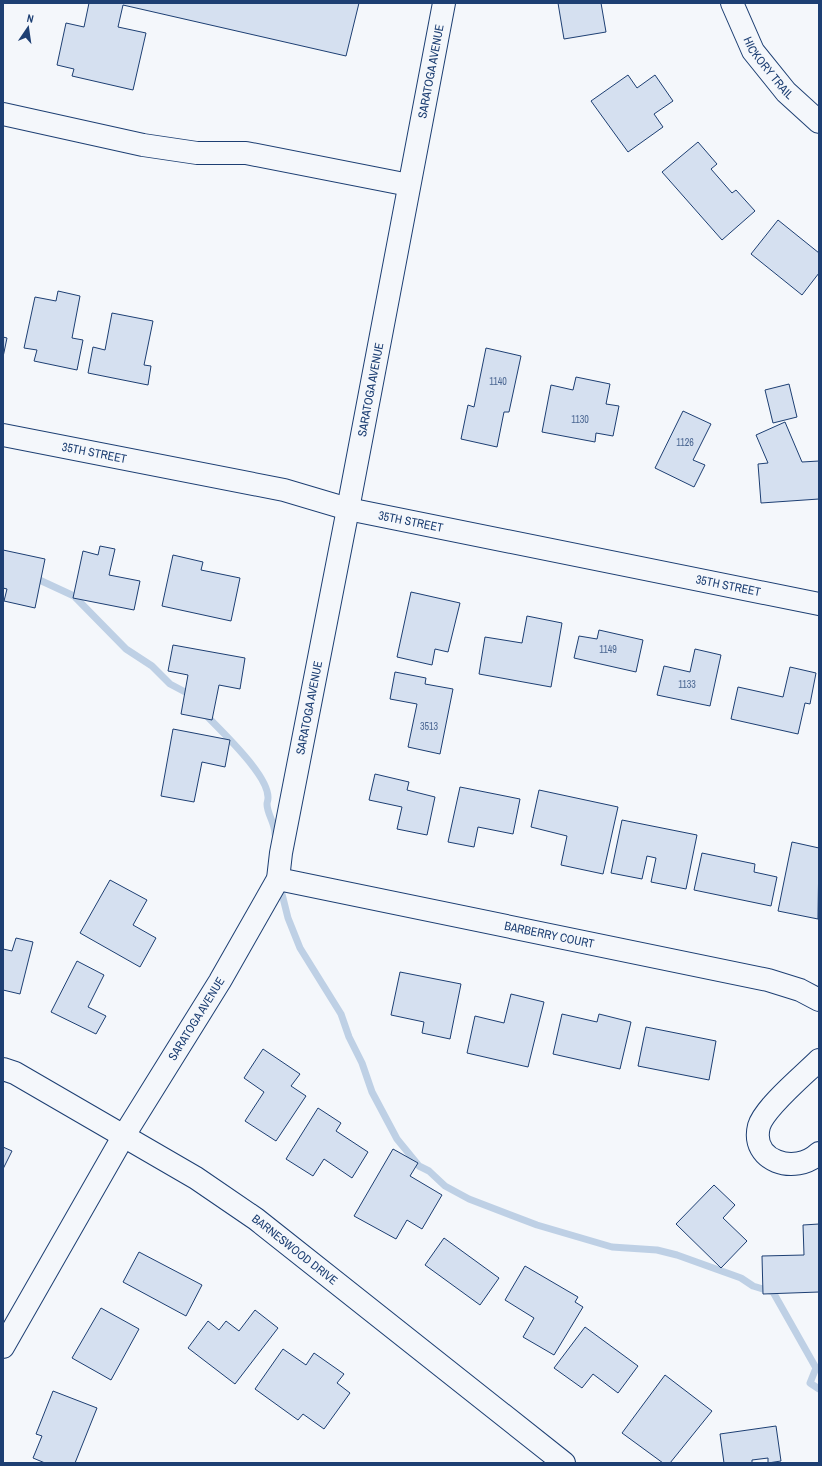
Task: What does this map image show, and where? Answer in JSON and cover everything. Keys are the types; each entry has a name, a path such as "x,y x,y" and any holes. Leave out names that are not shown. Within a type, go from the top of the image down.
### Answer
{"street":[{"name":"SARATOGA AVENUE","path":"3,1347 123,1137 220,981 278,879 281,853 444,3"},
{"name":"HICKORY TRAIL","path":"732,3 753,51 786,92 819,122"},
{"path":"3,114 143,145 197,153 246,154 409,185"},
{"name":"35TH STREET","path":"3,435 284,490 348,509 819,604"},
{"name":"BARBERRY COURT","path":"278,879 768,980 800,990 819,1000"},
{"path":"819,1060 765,1114 759,1127 759,1144 768,1156 781,1164 798,1165 813,1159 819,1153"},
{"name":"BARNESWOOD DRIVE","path":"3,1069 15,1073 196,1178 256,1219 564,1463"}],"building":[{"path":"89,3 359,3 346,56 123,5 118,27 146,33 133,90 72,76 74,69 57,65 66,23 84,27"},
{"path":"558,3 601,3 606,32 564,39"},
{"path":"628,75 637,88 655,75 673,101 654,114 663,127 628,152 591,101"},
{"path":"698,142 717,164 711,169 732,193 736,190 755,211 722,240 662,172"},
{"path":"778,220 819,253 819,273 802,295 751,254"},
{"path":"58,291 80,296 72,338 83,340 77,370 34,361 37,350 24,348 35,297 56,301"},
{"path":"112,313 153,321 144,365 151,366 148,385 88,373 93,347 105,350"},
{"path":"3,337 7,338 3,357"},
{"path":"486,348 521,356 509,412 504,412 497,447 461,439 468,405 474,407"},
{"path":"576,377 610,384 606,404 619,406 613,436 596,433 595,442 542,432 551,385 573,390"},
{"path":"789,384 797,417 773,423 765,390"},
{"path":"683,411 711,424 693,460 705,465 694,487 655,468"},
{"path":"785,422 802,462 819,461 819,499 761,503 758,464 768,463 756,435"},
{"path":"100,546 115,549 109,575 140,581 134,610 73,598 83,551 98,555"},
{"path":"3,550 45,559 35,608 4,601 7,589 3,588"},
{"path":"173,555 203,562 201,570 240,578 231,621 162,606"},
{"path":"411,592 460,603 448,652 435,649 432,665 397,657"},
{"path":"527,616 562,623 551,687 479,674 485,637 522,643"},
{"path":"599,630 643,640 636,672 574,658 579,636 597,639"},
{"path":"173,645 245,658 240,689 219,685 212,720 181,714 188,675 168,671"},
{"path":"695,649 721,655 710,706 657,695 664,666 690,672"},
{"path":"790,667 816,673 810,704 805,703 798,734 731,719 738,687 783,697"},
{"path":"395,672 426,678 425,684 453,689 440,754 408,747 417,704 390,699"},
{"path":"173,729 230,740 225,767 202,762 194,802 161,796"},
{"path":"375,774 409,782 407,790 435,797 427,835 397,829 402,807 369,800"},
{"path":"460,787 520,799 513,834 478,827 474,847 448,842"},
{"path":"539,790 618,807 603,874 561,865 567,836 531,827"},
{"path":"622,820 697,835 686,889 651,882 656,858 647,856 642,879 611,873"},
{"path":"792,842 819,848 818,919 778,911"},
{"path":"702,853 755,864 754,872 777,877 771,906 694,890"},
{"path":"110,880 147,900 133,925 156,938 140,967 80,933"},
{"path":"16,938 33,942 20,994 3,990 3,949 12,951"},
{"path":"77,961 104,975 88,1007 106,1016 96,1034 51,1012"},
{"path":"400,972 461,984 450,1039 422,1033 424,1022 391,1015"},
{"path":"511,994 544,1002 528,1067 467,1053 475,1016 504,1023"},
{"path":"562,1014 597,1022 599,1014 631,1022 620,1069 553,1054"},
{"path":"646,1027 716,1041 709,1080 638,1066"},
{"path":"263,1049 300,1074 291,1086 306,1096 276,1141 245,1121 264,1092 244,1078"},
{"path":"318,1108 341,1123 336,1131 368,1152 352,1178 324,1159 313,1176 286,1159"},
{"path":"3,1147 12,1151 3,1169"},
{"path":"393,1149 418,1163 410,1176 442,1195 422,1229 407,1220 396,1239 354,1216"},
{"path":"714,1185 735,1205 723,1218 747,1241 721,1268 676,1224"},
{"path":"819,1224 819,1292 763,1294 762,1256 804,1255 803,1225"},
{"path":"444,1238 499,1278 480,1305 425,1265"},
{"path":"139,1252 202,1285 186,1316 123,1282"},
{"path":"525,1266 578,1297 575,1302 583,1307 554,1355 523,1337 534,1318 505,1300"},
{"path":"101,1308 139,1329 111,1380 72,1358"},
{"path":"255,1310 278,1328 235,1384 188,1348 208,1321 219,1330 226,1321 239,1331"},
{"path":"585,1327 638,1366 618,1393 593,1374 582,1388 554,1368"},
{"path":"283,1349 306,1365 314,1353 344,1374 337,1383 350,1393 324,1429 303,1414 298,1420 255,1389"},
{"path":"665,1375 712,1411 670,1463 663,1463 622,1433"},
{"path":"53,1391 97,1408 75,1463 45,1463 33,1458 42,1436 36,1434"},
{"path":"776,1426 781,1461 768,1463 768,1458 752,1460 752,1463 724,1463 720,1434"}],"waterway":[{"path":"33,577 74,596 126,649 152,666 170,684 187,693 191,698"},
{"path":"204,713 232,741 261,777 266,788 268,798 267,808 274,826 275,834"},
{"path":"280,886 288,918 300,948 341,1014 349,1037 362,1063 372,1092 397,1139 419,1166 429,1171 445,1186 469,1199 537,1225 612,1247 657,1250 677,1255 741,1278 753,1286 773,1292 816,1368 810,1383 819,1389"}]}
